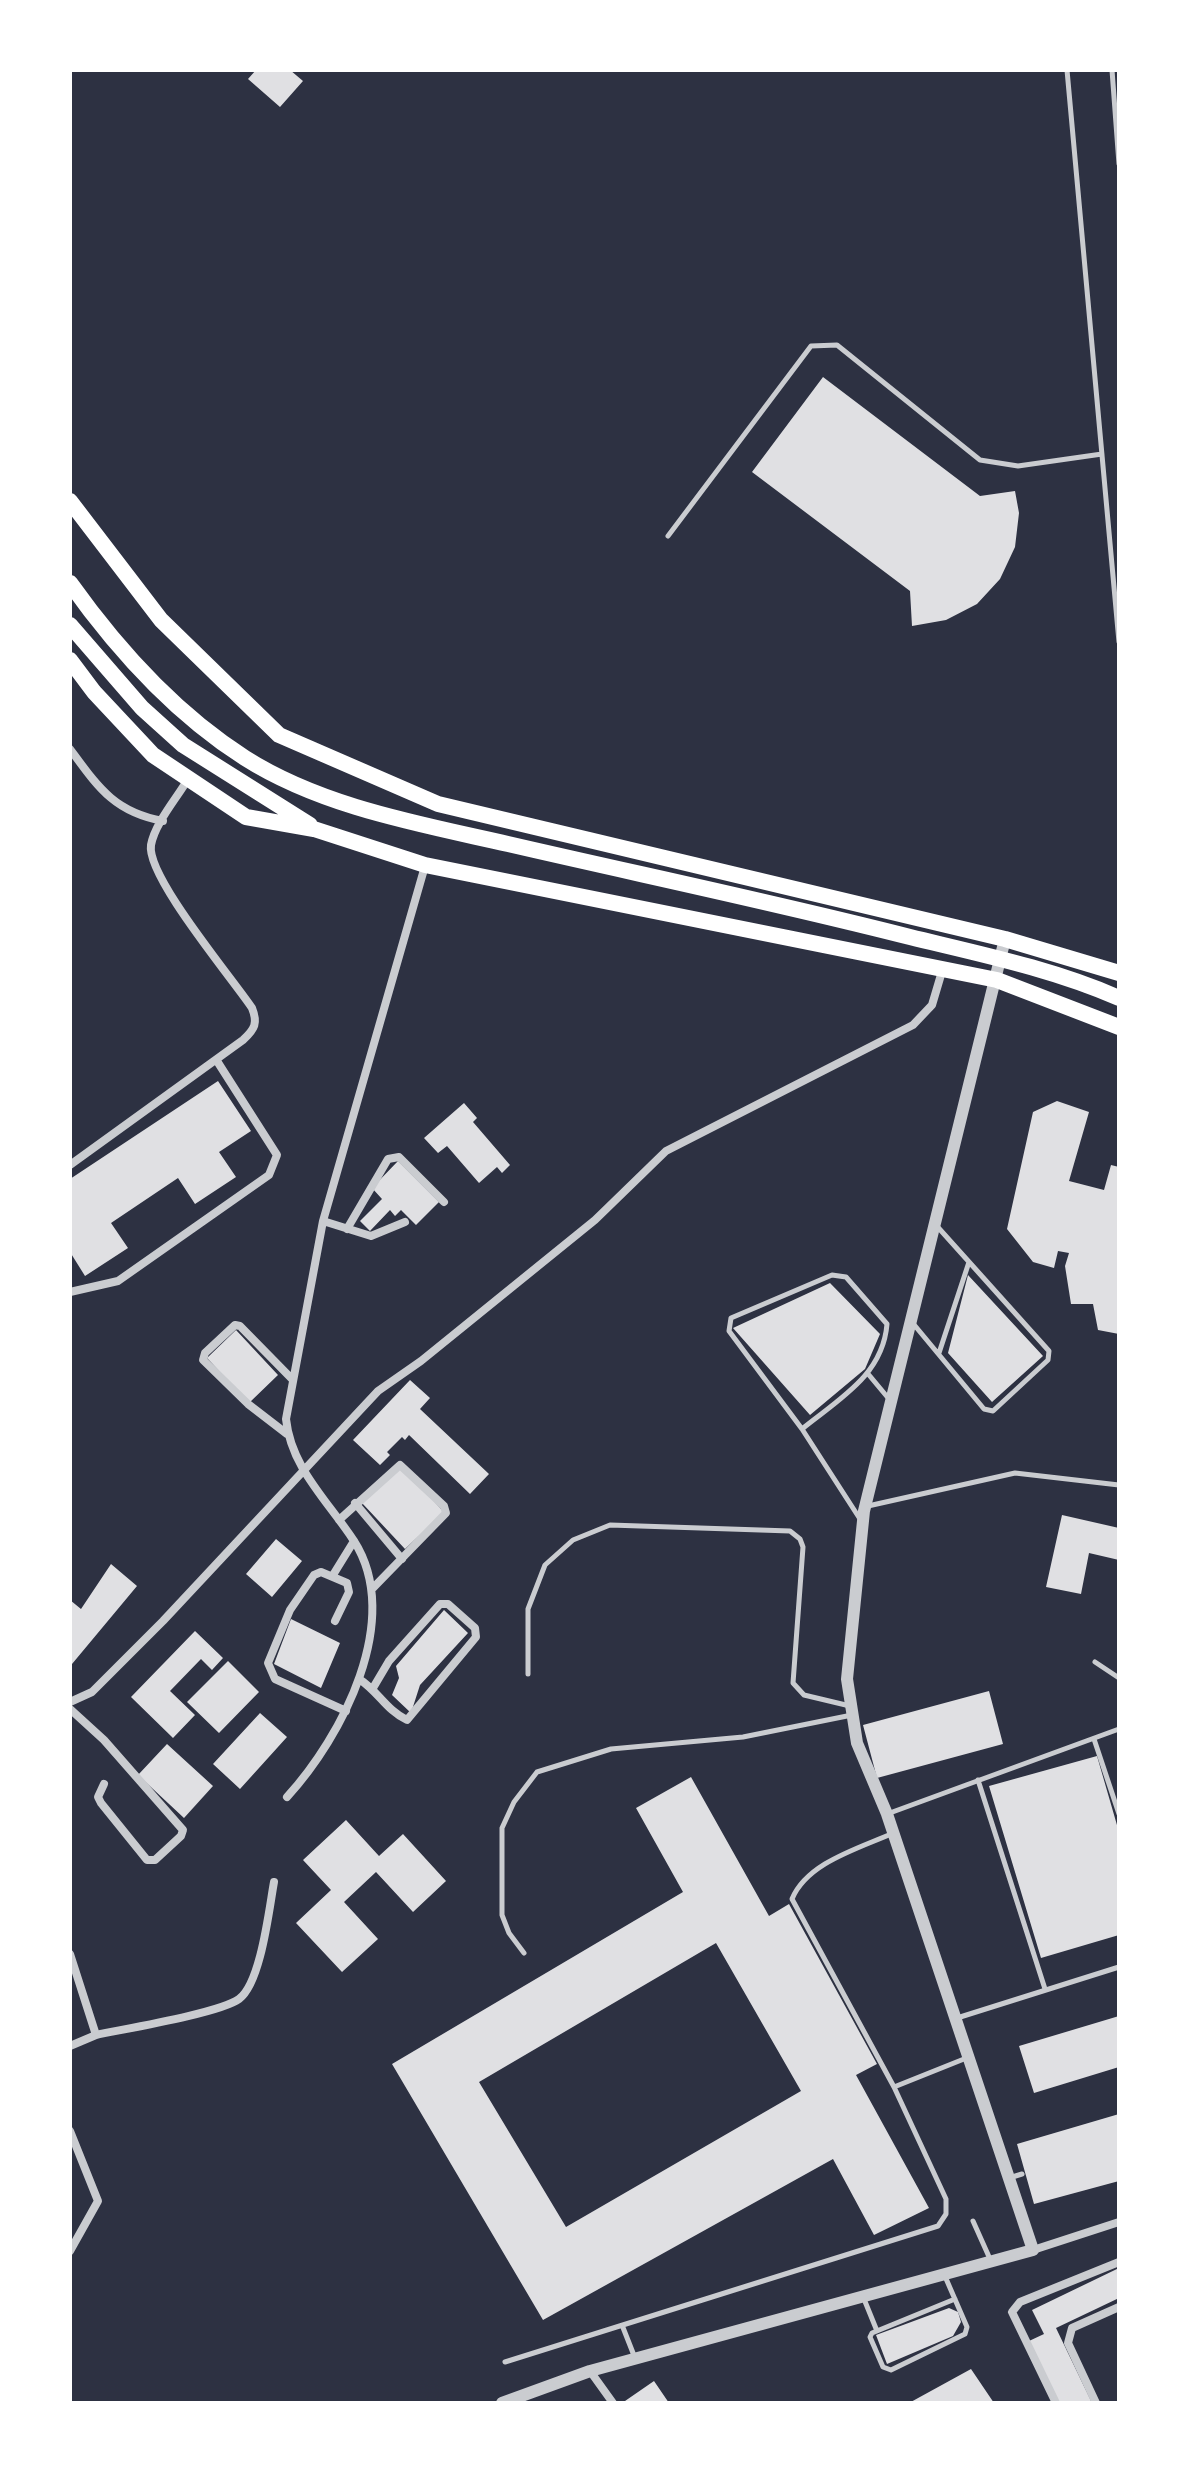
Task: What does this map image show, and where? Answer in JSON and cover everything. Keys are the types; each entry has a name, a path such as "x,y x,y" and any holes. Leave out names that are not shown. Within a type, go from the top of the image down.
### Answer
{"highway":[{"path":"70,501 161,620 279,735 438,804 1005,939 1119,973"},
{"path":"70,583 161,690 199,725 246,759 296,784 383,815 873,927 1020,964 1119,998"},
{"path":"70,625 142,708 183,745 272,799 314,829"},
{"path":"70,660 94,692 153,755 246,817 314,829 425,865 997,980 1119,1027"}],"street":[{"path":"70,749 104,795 141,817 163,821"},
{"path":"70,1165 217,1061 254,1031 257,1021 252,1008 181,910 153,865 151,845 188,779"},
{"path":"287,1797 316,1765 346,1711 359,1679 371,1618 373,1588 354,1541 302,1469 287,1434 286,1419 323,1221 425,865"},
{"path":"1005,939 865,1506 847,1679 857,1743 887,1814 891,1834 957,2018 1033,2250"},
{"path":"70,1702 92,1692 163,1621 378,1391 421,1361 595,1220 666,1151 913,1025 932,1005 943,968"},
{"path":"70,1292 118,1281 269,1175 277,1155 217,1061"},
{"path":"347,1229 388,1159 394,1157 399,1157 444,1202"},
{"path":"323,1221 371,1236 405,1222"},
{"path":"287,1434 203,1360 205,1353 235,1325 240,1326 292,1379"},
{"path":"339,1520 400,1465 444,1506 446,1513 373,1588"},
{"path":"355,1503 402,1559"},
{"path":"333,1575 354,1541"},
{"path":"335,1621 349,1592 347,1583 321,1572 309,1579 290,1610 268,1663 275,1679 346,1711"},
{"path":"359,1679 373,1688 392,1713 407,1720 476,1637 475,1628 448,1604 440,1604 389,1661 373,1688"},
{"path":"70,1709 104,1740 183,1830 181,1836 155,1860 147,1860 101,1803 98,1797 104,1784"},
{"path":"70,2046 96,2035 220,2007 239,1999 255,1971 274,1882"},
{"path":"70,1954 96,2035"},
{"path":"70,2131 98,2201 70,2251"},
{"path":"502,2403 590,2371 1033,2250 1119,2222"},
{"path":"1056,2403 1012,2312 1020,2302 1119,2262"},
{"path":"1096,2403 1068,2343 1068,2334 1072,2328 1119,2307"},
{"path":"590,2371 613,2403"}],"lane":[{"path":"1067,70 1119,642"},
{"path":"1112,70 1119,164"},
{"path":"668,536 811,346 817,343 837,345 980,460 1018,466 1102,454"},
{"path":"911,1321 984,1409 993,1411 1048,1360 1049,1351 935,1223"},
{"path":"938,1354 969,1262"},
{"path":"802,1429 869,1375 886,1342 887,1324 846,1277 832,1275 731,1318 729,1331 802,1429 863,1523"},
{"path":"869,1375 891,1401"},
{"path":"865,1506 1015,1473 1119,1485"},
{"path":"528,1674 528,1609 545,1565 573,1540 610,1525 790,1531 800,1539 803,1547 793,1683 804,1695 852,1710"},
{"path":"1095,1662 1119,1678"},
{"path":"524,1953 509,1933 502,1915 502,1828 514,1802 537,1772 611,1749 743,1737 852,1710"},
{"path":"887,1814 1119,1729"},
{"path":"1094,1739 1119,1814"},
{"path":"978,1780 1045,1989"},
{"path":"505,2362 938,2226 946,2214 946,2199 894,2087 792,1899 799,1884 814,1872 891,1834"},
{"path":"957,2018 1119,1967"},
{"path":"894,2087 970,2057"},
{"path":"1008,2178 1022,2174"},
{"path":"973,2221 990,2260"},
{"path":"944,2273 967,2327 965,2334 891,2370 883,2367 870,2337 877,2331 955,2299"},
{"path":"862,2296 877,2331"},
{"path":"622,2325 635,2359"}],"building":[{"path":"256,70 290,70 303,81 280,107 248,79"},
{"path":"823,377 980,496 1015,491 1019,513 1015,547 1000,579 977,604 946,620 912,626 910,591 752,472"},
{"path":"218,1081 251,1131 219,1152 236,1177 195,1204 178,1178 111,1223 128,1248 85,1276 70,1252 70,1179"},
{"path":"1057,1101 1089,1112 1069,1181 1104,1190 1111,1165 1119,1167 1119,1334 1098,1330 1093,1304 1071,1304 1065,1266 1069,1253 1058,1251 1054,1268 1033,1262 1007,1229 1033,1112"},
{"path":"464,1103 477,1118 473,1122 510,1165 502,1173 497,1167 479,1183 447,1146 438,1153 424,1138"},
{"path":"398,1161 439,1202 416,1225 401,1210 395,1216 390,1210 370,1231 360,1221 382,1199 372,1188"},
{"path":"968,1275 1043,1356 992,1402 948,1353"},
{"path":"830,1283 880,1334 865,1369 810,1415 733,1328"},
{"path":"236,1330 278,1375 249,1403 207,1358"},
{"path":"410,1380 430,1398 420,1409 489,1474 470,1494 409,1435 405,1440 402,1437 387,1452 390,1455 380,1465 353,1440"},
{"path":"401,1466 444,1512 405,1549 362,1503"},
{"path":"1062,1515 1119,1528 1119,1560 1089,1553 1081,1594 1046,1587"},
{"path":"276,1539 302,1561 272,1597 246,1574"},
{"path":"111,1564 137,1586 72,1664 70,1600 81,1609"},
{"path":"444,1610 468,1633 420,1685 411,1713 392,1695 399,1678 396,1666"},
{"path":"291,1619 340,1643 321,1688 274,1664"},
{"path":"195,1631 223,1658 212,1670 201,1659 170,1691 195,1715 173,1738 131,1697"},
{"path":"228,1661 259,1692 219,1733 187,1702"},
{"path":"989,1691 1003,1744 877,1778 863,1725"},
{"path":"260,1713 287,1737 240,1789 213,1764"},
{"path":"167,1744 213,1786 184,1818 138,1775"},
{"path":"1097,1756 1119,1832 1119,1935 1041,1958 989,1786"},
{"path":"691,1777 769,1916 789,1904 877,2064 856,2075 929,2208 874,2235 833,2159 543,2320 392,2064 683,1892 636,1808","holes":["716,1943 801,2091 566,2227 479,2082"]},
{"path":"346,1820 379,1856 403,1834 446,1881 413,1912 376,1872 344,1902 378,1939 342,1972 296,1923 331,1890 303,1860"},
{"path":"1119,2016 1119,2067 1034,2093 1019,2046"},
{"path":"1119,2114 1119,2181 1034,2204 1017,2144"},
{"path":"1119,2268 1119,2298 1056,2328 1092,2403 1059,2403 1029,2341 1044,2334 1032,2310"},
{"path":"949,2308 958,2312 961,2322 953,2336 887,2364 876,2335"},
{"path":"971,2369 994,2403 909,2403"},
{"path":"654,2381 669,2403 625,2401"}]}
